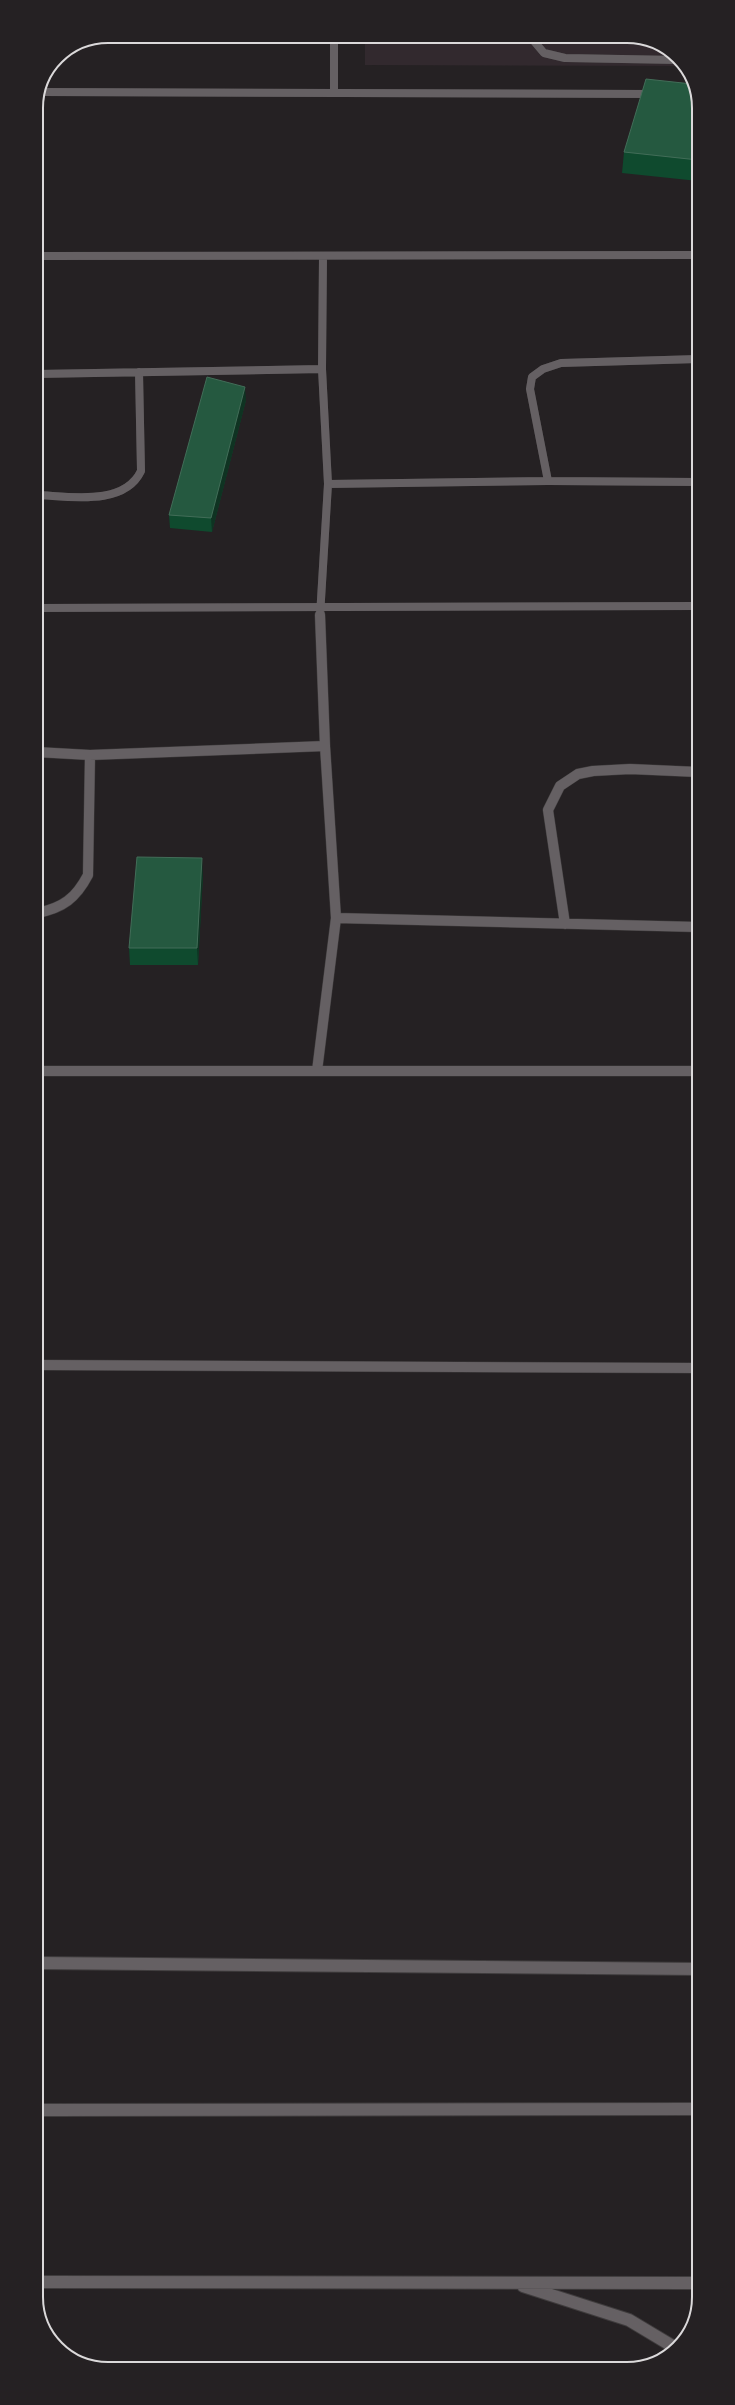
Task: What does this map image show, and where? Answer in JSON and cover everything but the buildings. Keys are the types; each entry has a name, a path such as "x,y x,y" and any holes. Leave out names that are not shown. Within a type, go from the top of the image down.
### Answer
{"street":[{"path":"334,43 334,92"},
{"path":"536,43 544,53 565,58 671,60"},
{"path":"45,92 658,94"},
{"path":"43,256 692,255"},
{"path":"317,1071 336,918 325,746 320,607 328,484 322,369 323,256"},
{"path":"548,481 530,389 532,377 543,369 561,363 692,359"},
{"path":"43,374 322,369"},
{"path":"43,495 102,496 122,491 134,484 141,471 139,372"},
{"path":"328,484 548,481 692,482"},
{"path":"43,608 692,606"},
{"path":"43,752 90,755 325,746"},
{"path":"43,912 59,910 79,893 88,875 90,755"},
{"path":"565,924 548,810 553,794 567,778 596,770 692,772"},
{"path":"336,918 692,927"},
{"path":"43,1071 692,1071"},
{"path":"43,1365 692,1368"},
{"path":"43,1963 692,1968"},
{"path":"43,2110 692,2109"},
{"path":"43,2282 692,2283"},
{"path":"514,2283 629,2320 671,2345"}],"shaded area":[{"path":"365,43 631,43 640,44 660,52 677,66 365,65"}]}
